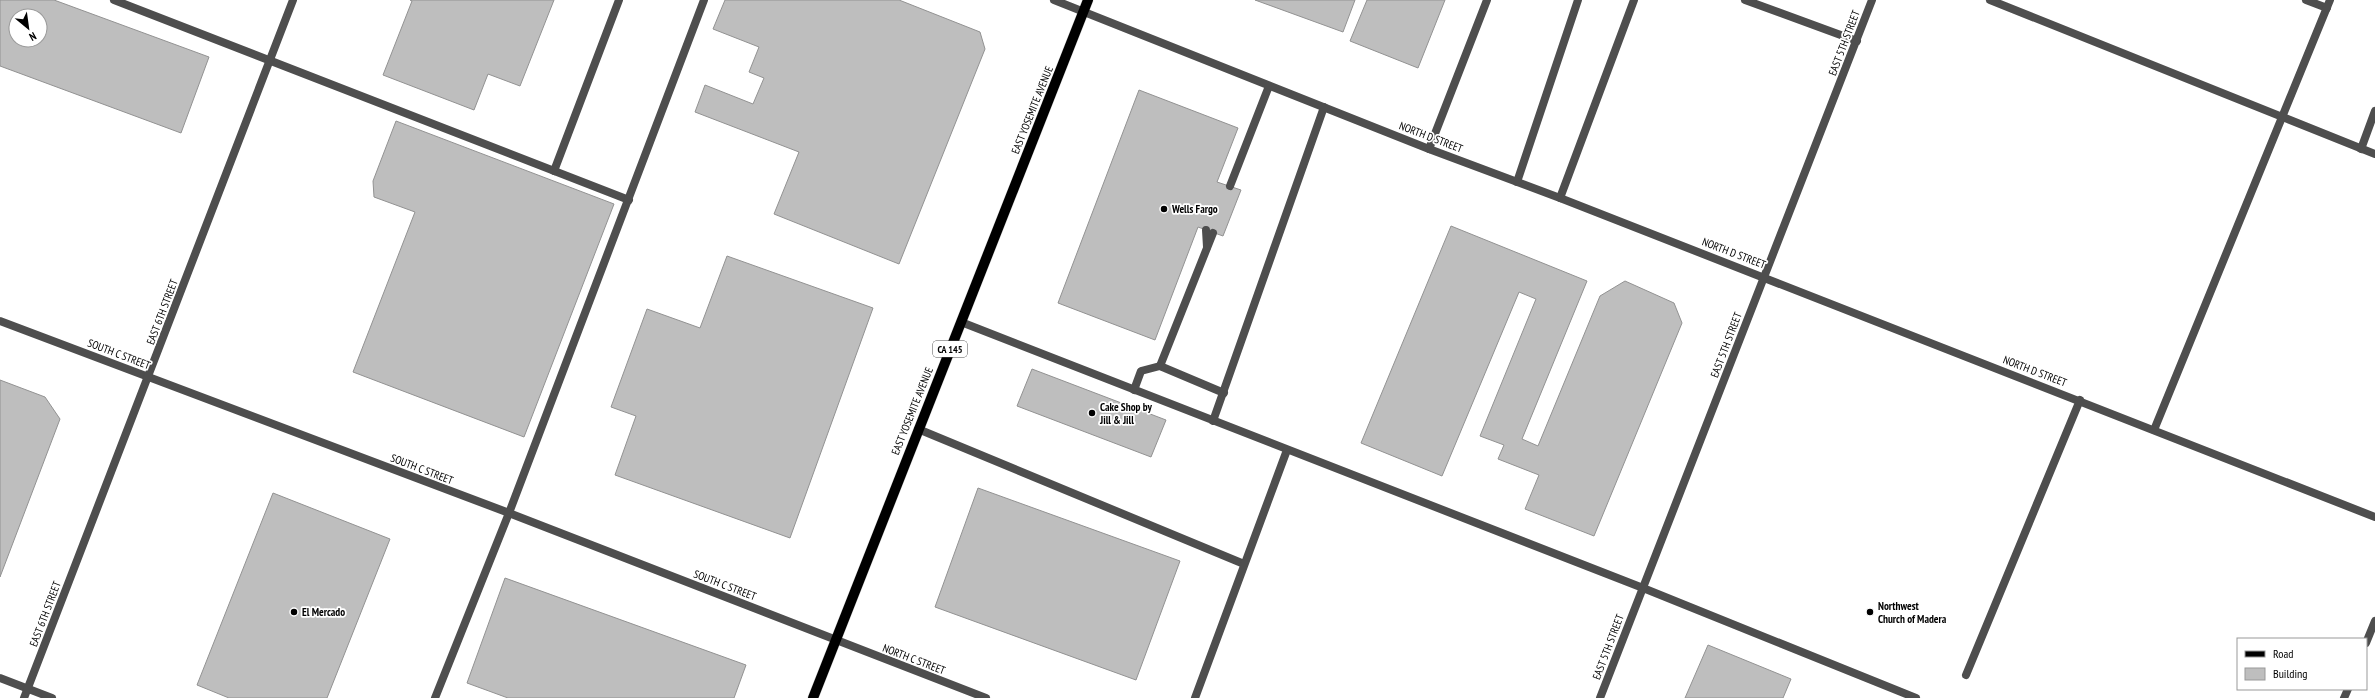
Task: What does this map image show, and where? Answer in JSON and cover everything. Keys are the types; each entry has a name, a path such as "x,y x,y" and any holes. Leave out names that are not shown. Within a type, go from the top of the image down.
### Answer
{"main road":[{"name":"EAST YOSEMITE AVENUE","path":"813,698 1088,0"}],"street":[{"path":"114,0 629,200"},
{"name":"EAST 6TH STREET","path":"24,698 293,0"},
{"path":"554,171 619,0"},
{"path":"435,698 509,513 704,0"},
{"name":"NORTH D STREET","path":"1054,0 1429,149 1765,277 2375,517"},
{"path":"1429,149 1487,0"},
{"path":"1517,182 1578,0"},
{"path":"1560,198 1634,0"},
{"path":"1745,0 1857,41"},
{"name":"EAST 5TH STREET","path":"1600,698 1872,0"},
{"path":"1990,0 2375,154"},
{"path":"2306,0 2327,8"},
{"path":"2154,430 2330,0"},
{"path":"1227,185 1235,174 1269,86"},
{"path":"1213,421 1324,107"},
{"path":"2361,148 2375,111"},
{"path":"1160,366 1207,251 1209,231"},
{"name":"SOUTH C STREET","path":"0,321 509,513 835,640"},
{"path":"961,322 1642,588 1916,698"},
{"path":"1134,390 1141,371 1160,366 1224,393"},
{"path":"1966,675 2080,400"},
{"path":"918,429 1244,564"},
{"path":"1194,698 1287,450"},
{"path":"2367,641 2375,621"},
{"name":"NORTH C STREET","path":"835,640 986,698"},
{"path":"0,678 52,698"}],"building":[{"path":"0,0 54,0 209,57 181,133 0,66"},
{"path":"410,0 554,0 520,86 488,74 474,110 383,75 412,1"},
{"path":"725,0 899,0 980,32 985,49 899,264 774,214 799,152 695,112 705,85 753,104 764,78 749,72 759,47 713,29"},
{"path":"1255,0 1355,0 1343,32"},
{"path":"1367,0 1445,0 1418,68 1350,41"},
{"name":"Wells Fargo","path":"1139,90 1238,128 1217,182 1241,190 1223,236 1198,227 1155,340 1058,303"},
{"path":"396,121 614,204 524,437 353,372 415,212 374,197 373,181"},
{"path":"1451,226 1587,281 1522,439 1538,446 1600,296 1625,281 1674,303 1682,323 1594,536 1525,509 1539,475 1498,459 1504,445 1480,436 1536,299 1519,292 1442,476 1361,443"},
{"path":"727,256 873,308 790,538 615,475 636,416 611,407 647,309 700,328"},
{"name":"Cake Shop by Jill & Jill","path":"1032,369 1166,420 1151,457 1017,406"},
{"path":"0,380 45,397 60,419 0,577"},
{"path":"978,488 1180,561 1136,680 935,607"},
{"name":"El Mercado","path":"273,493 390,539 327,698 229,698 197,685"},
{"path":"505,578 746,665 734,698 508,698 467,683"},
{"path":"1708,645 1791,679 1783,698 1685,698"}],"place":[{"name":"Wells Fargo","path":"1164,209"},
{"name":"Cake Shop by Jill & Jill","path":"1092,413"},
{"name":"El Mercado","path":"294,612"},
{"name":"Northwest Church of Madera","path":"1870,612"}]}
